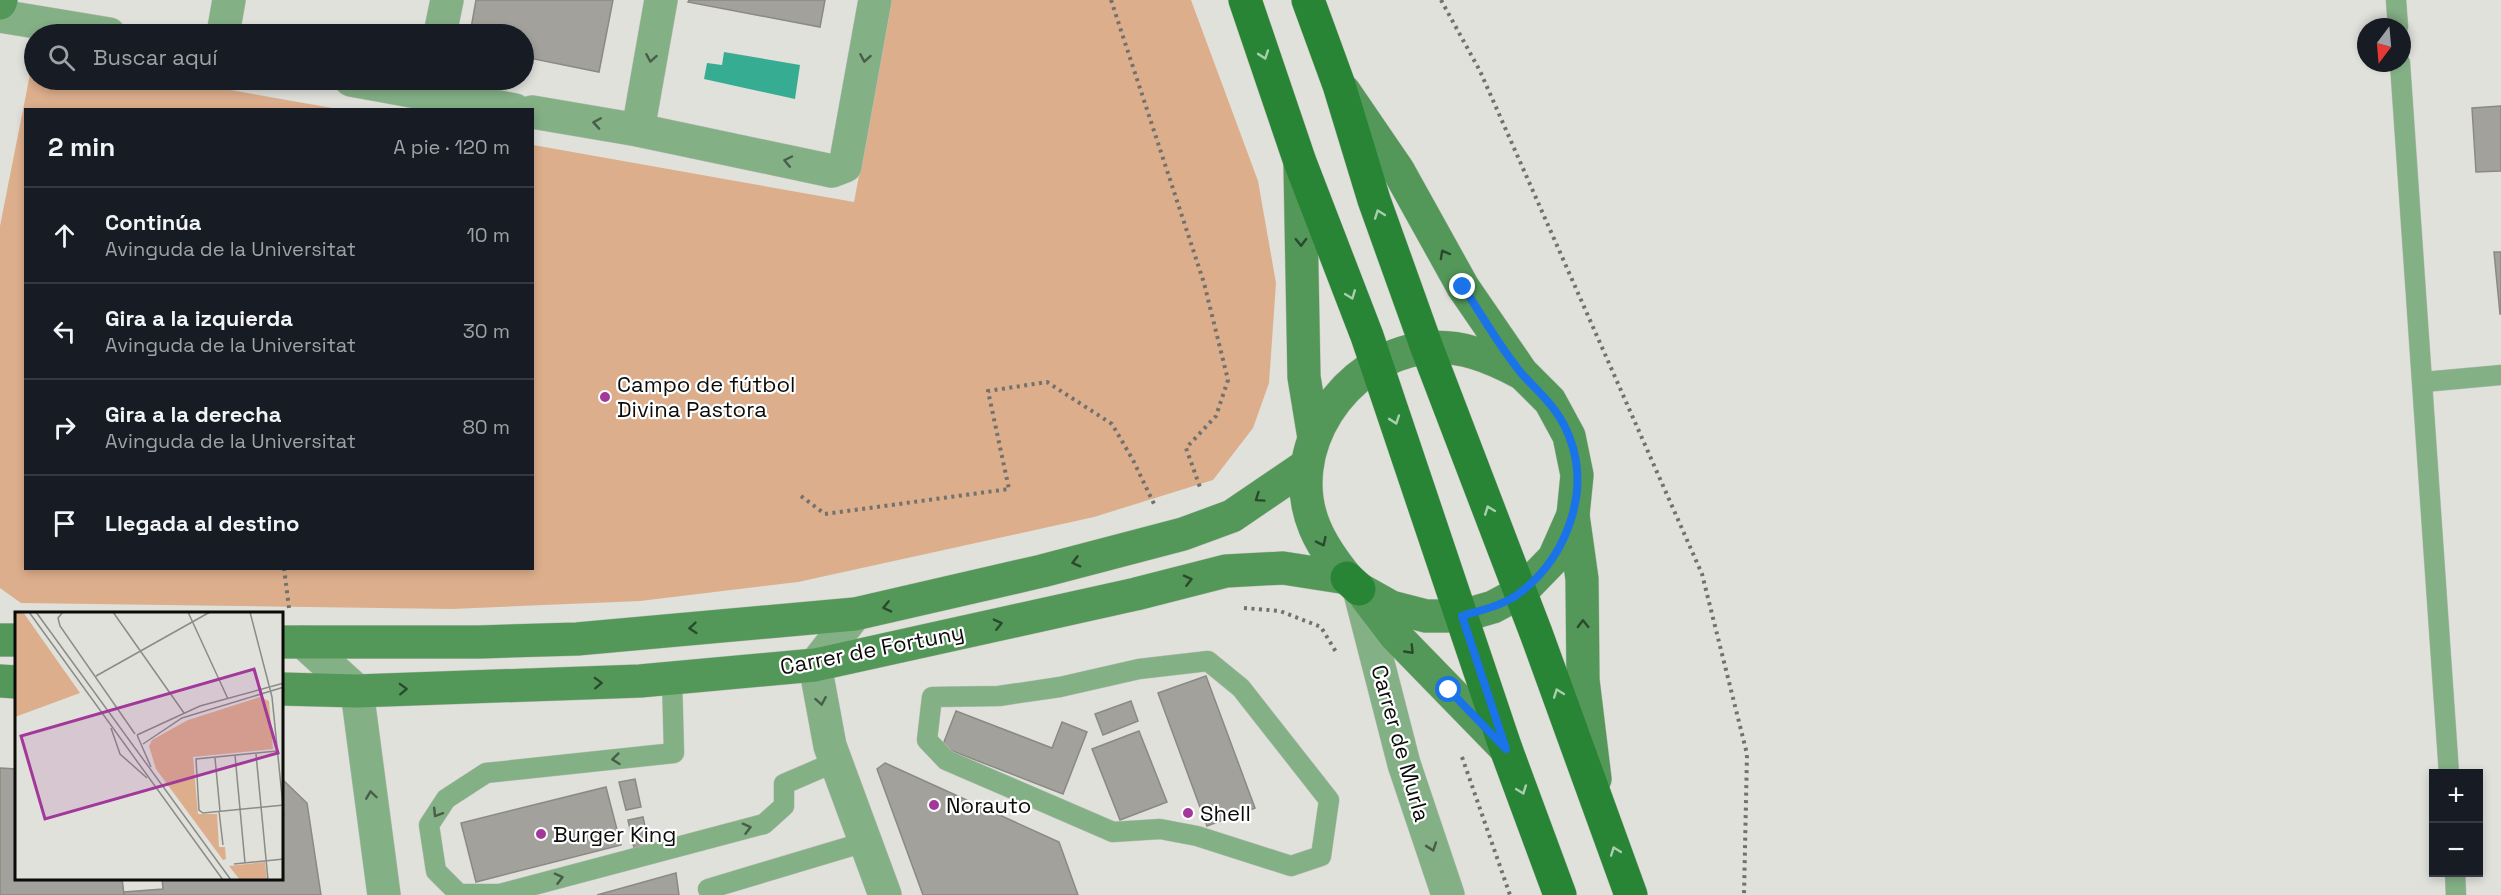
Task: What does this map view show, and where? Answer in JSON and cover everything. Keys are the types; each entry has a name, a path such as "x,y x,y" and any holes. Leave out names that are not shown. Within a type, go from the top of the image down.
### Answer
{"main road":[{"path":"1245,0 1300,162 1376,364 1506,749 1560,895"},
{"path":"1308,0 1339,85 1374,200 1426,348 1521,592 1631,895"}],"street":[{"path":"225,24 229,0"},
{"path":"442,24 447,0"},
{"path":"638,130 661,0"},
{"path":"534,112 638,130 832,171 844,166 875,0"},
{"path":"0,16 48,24"},
{"path":"1339,85 1398,170 1463,287 1522,373 1550,401 1569,436 1577,475 1573,515 1582,579 1584,680 1599,807"},
{"path":"442,90 509,108"},
{"path":"1300,162 1304,377 1311,452 1307,496 1314,526 1328,554 1395,635 1506,749"},
{"path":"1311,452 1328,408 1349,384 1376,364 1400,353 1426,348 1471,351 1492,357 1522,373"},
{"name":"Carrer de Fortuny","path":"291,632 479,642 577,639 855,614 1042,571 1183,534 1232,516 1311,452"},
{"path":"1353,584 1390,607 1426,616 1462,616 1493,607 1521,592 1554,558 1573,515"},
{"name":"Carrer de Fortuny","path":"284,689 357,691 672,678 815,664 1136,594 1226,571 1283,568 1353,584"},
{"name":"Carrer de Murla","path":"1353,584 1404,764 1448,895"},
{"path":"855,614 815,664 830,746 885,895"},
{"path":"291,632 357,691 384,895"},
{"path":"0,639 15,640"},
{"path":"0,681 15,682"}],"lane":[{"path":"2396,0 2397,18"},
{"path":"2401,72 2424,382 2449,769"},
{"path":"2424,382 2501,375"},
{"path":"1208,661 1241,688 1329,800 1321,856 1291,866 1197,836 1160,829 1113,832 946,760 927,740 932,698 999,696 1060,687 1139,669 1208,661"},
{"path":"672,678 674,753 486,773 446,799 429,825 436,871 459,894 500,894 764,824 784,806 784,784 835,762"},
{"path":"708,889 865,842"},
{"path":"2455,877 2456,895"}],"path":[{"path":"1442,0 1480,71 1702,574 1747,754 1744,895"},
{"path":"801,496 825,514 1009,489 988,391 1047,382 1112,424 1133,460 1156,508"},
{"path":"284,570 291,632"}],"shaded area":[{"path":"892,0 1191,0 1258,181 1276,283 1269,383 1253,428 1213,480 1094,517 798,582 640,601 452,609 21,603 0,588 0,226 27,90 231,90 332,108 24,108 24,570 534,570 534,145 854,202"},
{"path":"724,52 800,65 795,99 704,79 707,63 722,65"}],"building":[{"path":"476,0 613,0 599,72 534,59 534,24 472,24"},
{"path":"689,0 825,0 820,27 688,2"},
{"path":"2501,106 2501,171 2476,172 2472,108"},
{"path":"2494,252 2501,252 2501,314 2500,314"},
{"path":"1206,676 1255,808 1207,826 1158,693"},
{"path":"1131,701 1138,721 1103,735 1095,714"},
{"path":"956,711 1052,748 1062,722 1087,732 1063,794 942,747"},
{"path":"1139,731 1167,802 1120,820 1092,749"},
{"name":"Norauto","path":"885,763 1059,842 1078,895 923,895 877,769"},
{"path":"0,768 15,769 15,880 122,880 124,895 0,895"},
{"path":"635,779 641,807 626,810 619,782"},
{"path":"284,781 307,803 321,895 124,895 124,892 163,889 162,880 284,880"},
{"name":"Burger King","path":"606,787 621,845 476,882 461,823"},
{"path":"643,817 649,845 634,848 628,820"},
{"path":"676,873 679,895 597,895"}],"place":[{"name":"Campo de fútbol Divina Pastora","path":"605,397"},
{"name":"Norauto","path":"934,805"},
{"name":"Shell","path":"1188,813"},
{"name":"Burger King","path":"541,834"}],"route":[{"path":"1449,690 1506,749 1462,616 1493,607 1521,592 1554,558 1573,515 1577,475 1569,436 1550,401 1522,373 1463,287"}]}
